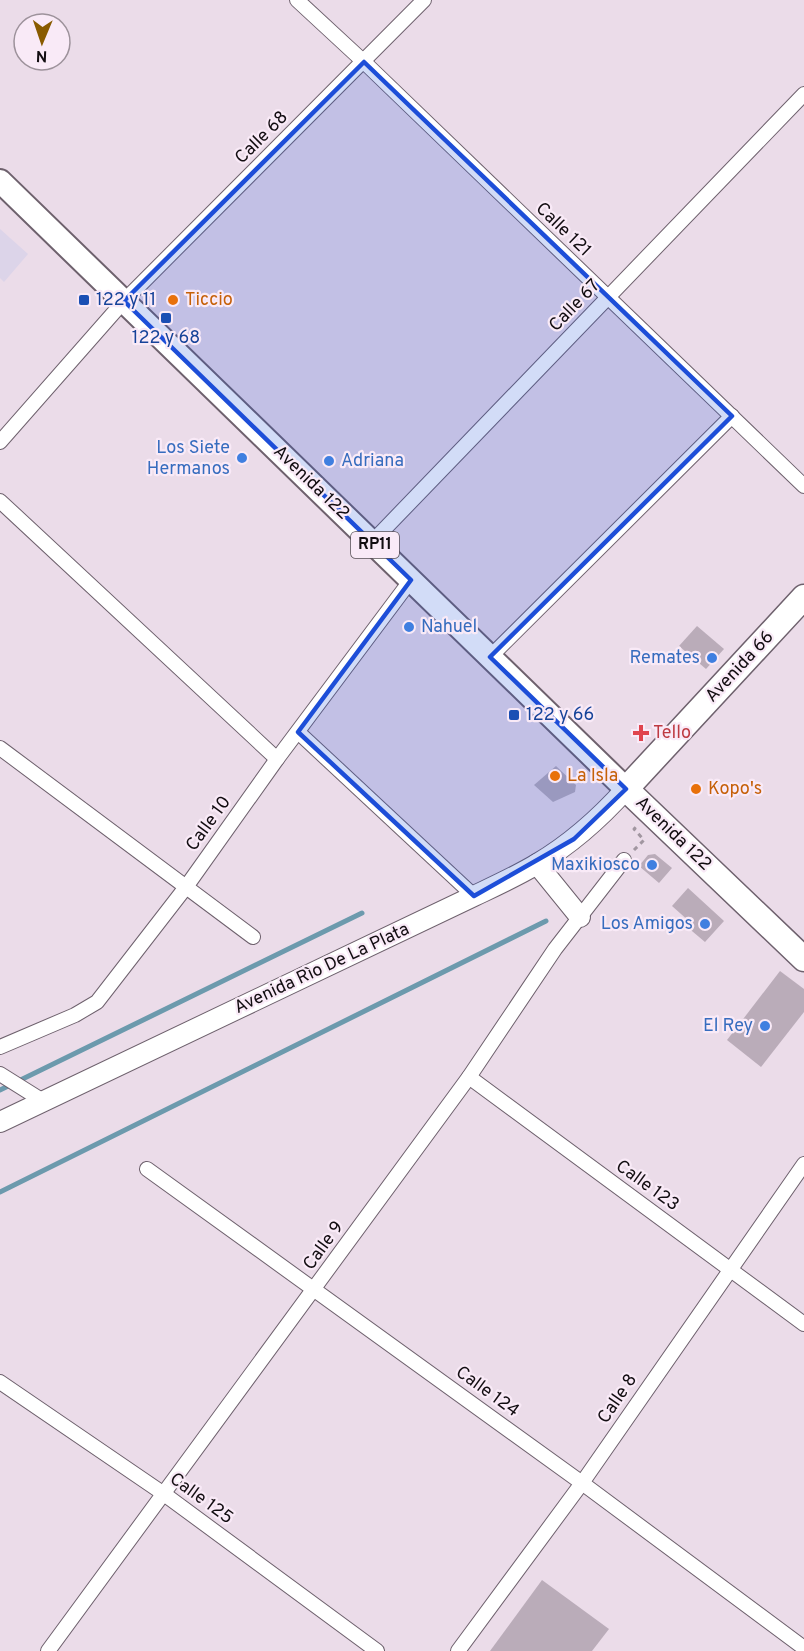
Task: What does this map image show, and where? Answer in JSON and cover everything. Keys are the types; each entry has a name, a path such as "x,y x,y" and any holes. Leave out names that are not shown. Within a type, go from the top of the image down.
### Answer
{"highway":[{"name":"Avenida 66","path":"626,789 804,597"},
{"name":"Avenida 122","path":"626,789 804,959"}],"main road":[{"name":"Avenida 122","path":"0,181 626,789"},
{"name":"Avenida Rìo De La Plata","path":"0,1122 537,864 574,839 626,789"},
{"path":"537,864 580,917"}],"street":[{"name":"Calle 121","path":"297,0 804,486"},
{"name":"Calle 68","path":"0,442 124,301 424,0"},
{"name":"Calle 67","path":"372,542 804,94"},
{"path":"490,657 732,416"},
{"path":"0,501 277,759"},
{"name":"Calle 10","path":"0,1047 75,1015 97,1002 186,887 277,759 411,580"},
{"path":"298,732 474,896"},
{"path":"0,748 253,937"},
{"name":"Calle 9","path":"48,1651 469,1077 548,958 624,860"},
{"path":"0,1074 43,1101"},
{"name":"Calle 123","path":"469,1077 804,1324"},
{"name":"Calle 8","path":"458,1651 582,1483 804,1164"},
{"name":"Calle 124","path":"147,1169 582,1483 804,1648"},
{"name":"Calle 125","path":"0,1382 164,1494 376,1651"}],"path":[{"path":"624,860 644,840 634,829 648,810"}],"highlighted area":[{"path":"364,62 732,416 490,657 626,789 574,839 474,896 298,732 411,580 124,301"}],"shaded area":[{"path":"0,229 28,254 4,282 0,278"}],"building":[{"path":"697,626 724,649 706,669 679,646"},
{"name":"La Isla","path":"556,766 576,785 575,792 553,802 534,785"},
{"name":"Maxikiosco","path":"655,854 672,868 659,883 639,866 648,855"},
{"path":"688,888 724,921 705,942 686,926 690,922 672,906"},
{"name":"El Rey","path":"780,971 804,989 804,1012 761,1067 727,1040"},
{"path":"542,1580 609,1629 592,1651 490,1651"}],"waterway":[{"path":"0,1090 362,913"},
{"path":"0,1192 546,921"}],"place":[{"name":"122 y 11","path":"84,300"},
{"name":"Ticcio","path":"173,300"},
{"name":"122 y 68","path":"166,318"},
{"name":"Los Siete Hermanos","path":"242,458"},
{"name":"Adriana","path":"329,461"},
{"name":"Nahuel","path":"409,627"},
{"name":"Remates","path":"712,658"},
{"name":"122 y 66","path":"514,715"},
{"name":"Tello","path":"641,733"},
{"name":"La Isla","path":"555,776"},
{"name":"Kopo's","path":"696,789"},
{"name":"Maxikiosco","path":"652,865"},
{"name":"Los Amigos","path":"705,924"},
{"name":"El Rey","path":"765,1026"}]}
